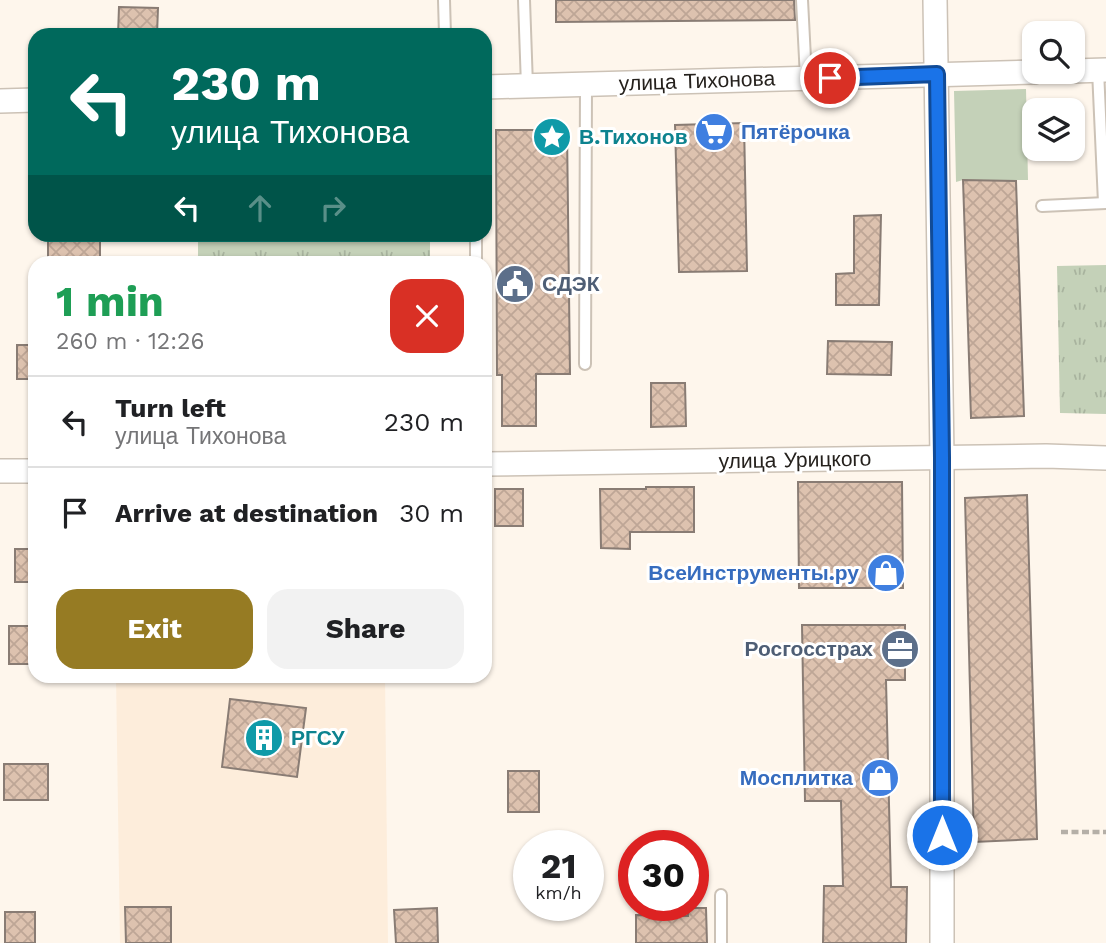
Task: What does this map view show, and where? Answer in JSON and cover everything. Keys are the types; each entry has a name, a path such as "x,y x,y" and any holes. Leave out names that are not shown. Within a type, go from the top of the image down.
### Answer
{"street":[{"path":"935,0 942,457 942,943"},
{"name":"улица Тихонова","path":"492,87 1022,72"},
{"path":"0,101 28,100"},
{"name":"улица Урицкого","path":"492,464 1046,456 1106,458"},
{"path":"0,471 28,471"}],"lane":[{"path":"444,0 445,28"},
{"path":"524,0 527,86"},
{"path":"802,0 806,78"},
{"path":"1042,206 1105,203 1102,70"},
{"path":"585,364 586,85"},
{"path":"721,895 721,943"}],"path":[{"path":"1061,832 1106,832"}],"shaded area":[{"path":"116,683 385,683 388,943 120,943"}],"green space":[{"path":"1026,89 1026,98 1022,98 1022,161 1028,161 1028,180 956,182 954,91"},
{"path":"198,242 430,242 430,256 198,256"},
{"path":"1106,265 1106,414 1060,413 1057,266"}],"building":[{"path":"556,0 794,0 795,20 556,22"},
{"path":"119,7 158,8 157,28 118,28"},
{"path":"744,123 747,271 679,272 675,125"},
{"path":"496,130 567,130 570,374 536,374 536,426 502,426 502,375 497,375"},
{"path":"963,180 1016,181 1024,416 971,418"},
{"path":"881,215 879,305 836,305 836,274 854,273 854,216"},
{"path":"48,242 100,242 100,256 48,256"},
{"path":"828,341 892,342 891,375 827,374"},
{"path":"17,345 28,345 28,379 17,379"},
{"path":"651,383 685,383 686,426 651,427"},
{"path":"798,482 902,482 903,588 799,588"},
{"path":"694,487 694,532 630,532 630,549 601,548 600,489"},
{"path":"495,489 523,489 523,526 495,526"},
{"path":"1027,495 1037,839 974,842 965,498"},
{"path":"15,549 28,549 28,582 15,582"},
{"path":"802,625 905,625 905,680 886,680 891,887 907,887 906,943 823,943 824,886 843,886 841,801 805,801"},
{"path":"9,626 28,626 28,664 9,664"},
{"name":"РГСУ","path":"230,699 306,708 297,777 222,767"},
{"path":"4,764 48,764 48,800 4,800"},
{"path":"508,771 539,771 539,812 508,812"},
{"path":"125,907 171,907 171,943 126,943"},
{"path":"437,908 438,943 396,943 394,910"},
{"path":"5,912 35,912 35,943 5,943"},
{"path":"636,921 706,921 707,943 636,943"}],"place":[{"name":"Пятёрочка","path":"714,132"},
{"name":"В.Тихонов","path":"552,137"},
{"name":"СДЭК","path":"515,284"},
{"name":"ВсеИнструменты.ру","path":"886,573"},
{"name":"Росгосстрах","path":"900,649"},
{"name":"РГСУ","path":"264,738"},
{"name":"Мосплитка","path":"880,778"}],"route":[{"path":"830,78 937,74 942,457 942,835"}]}
